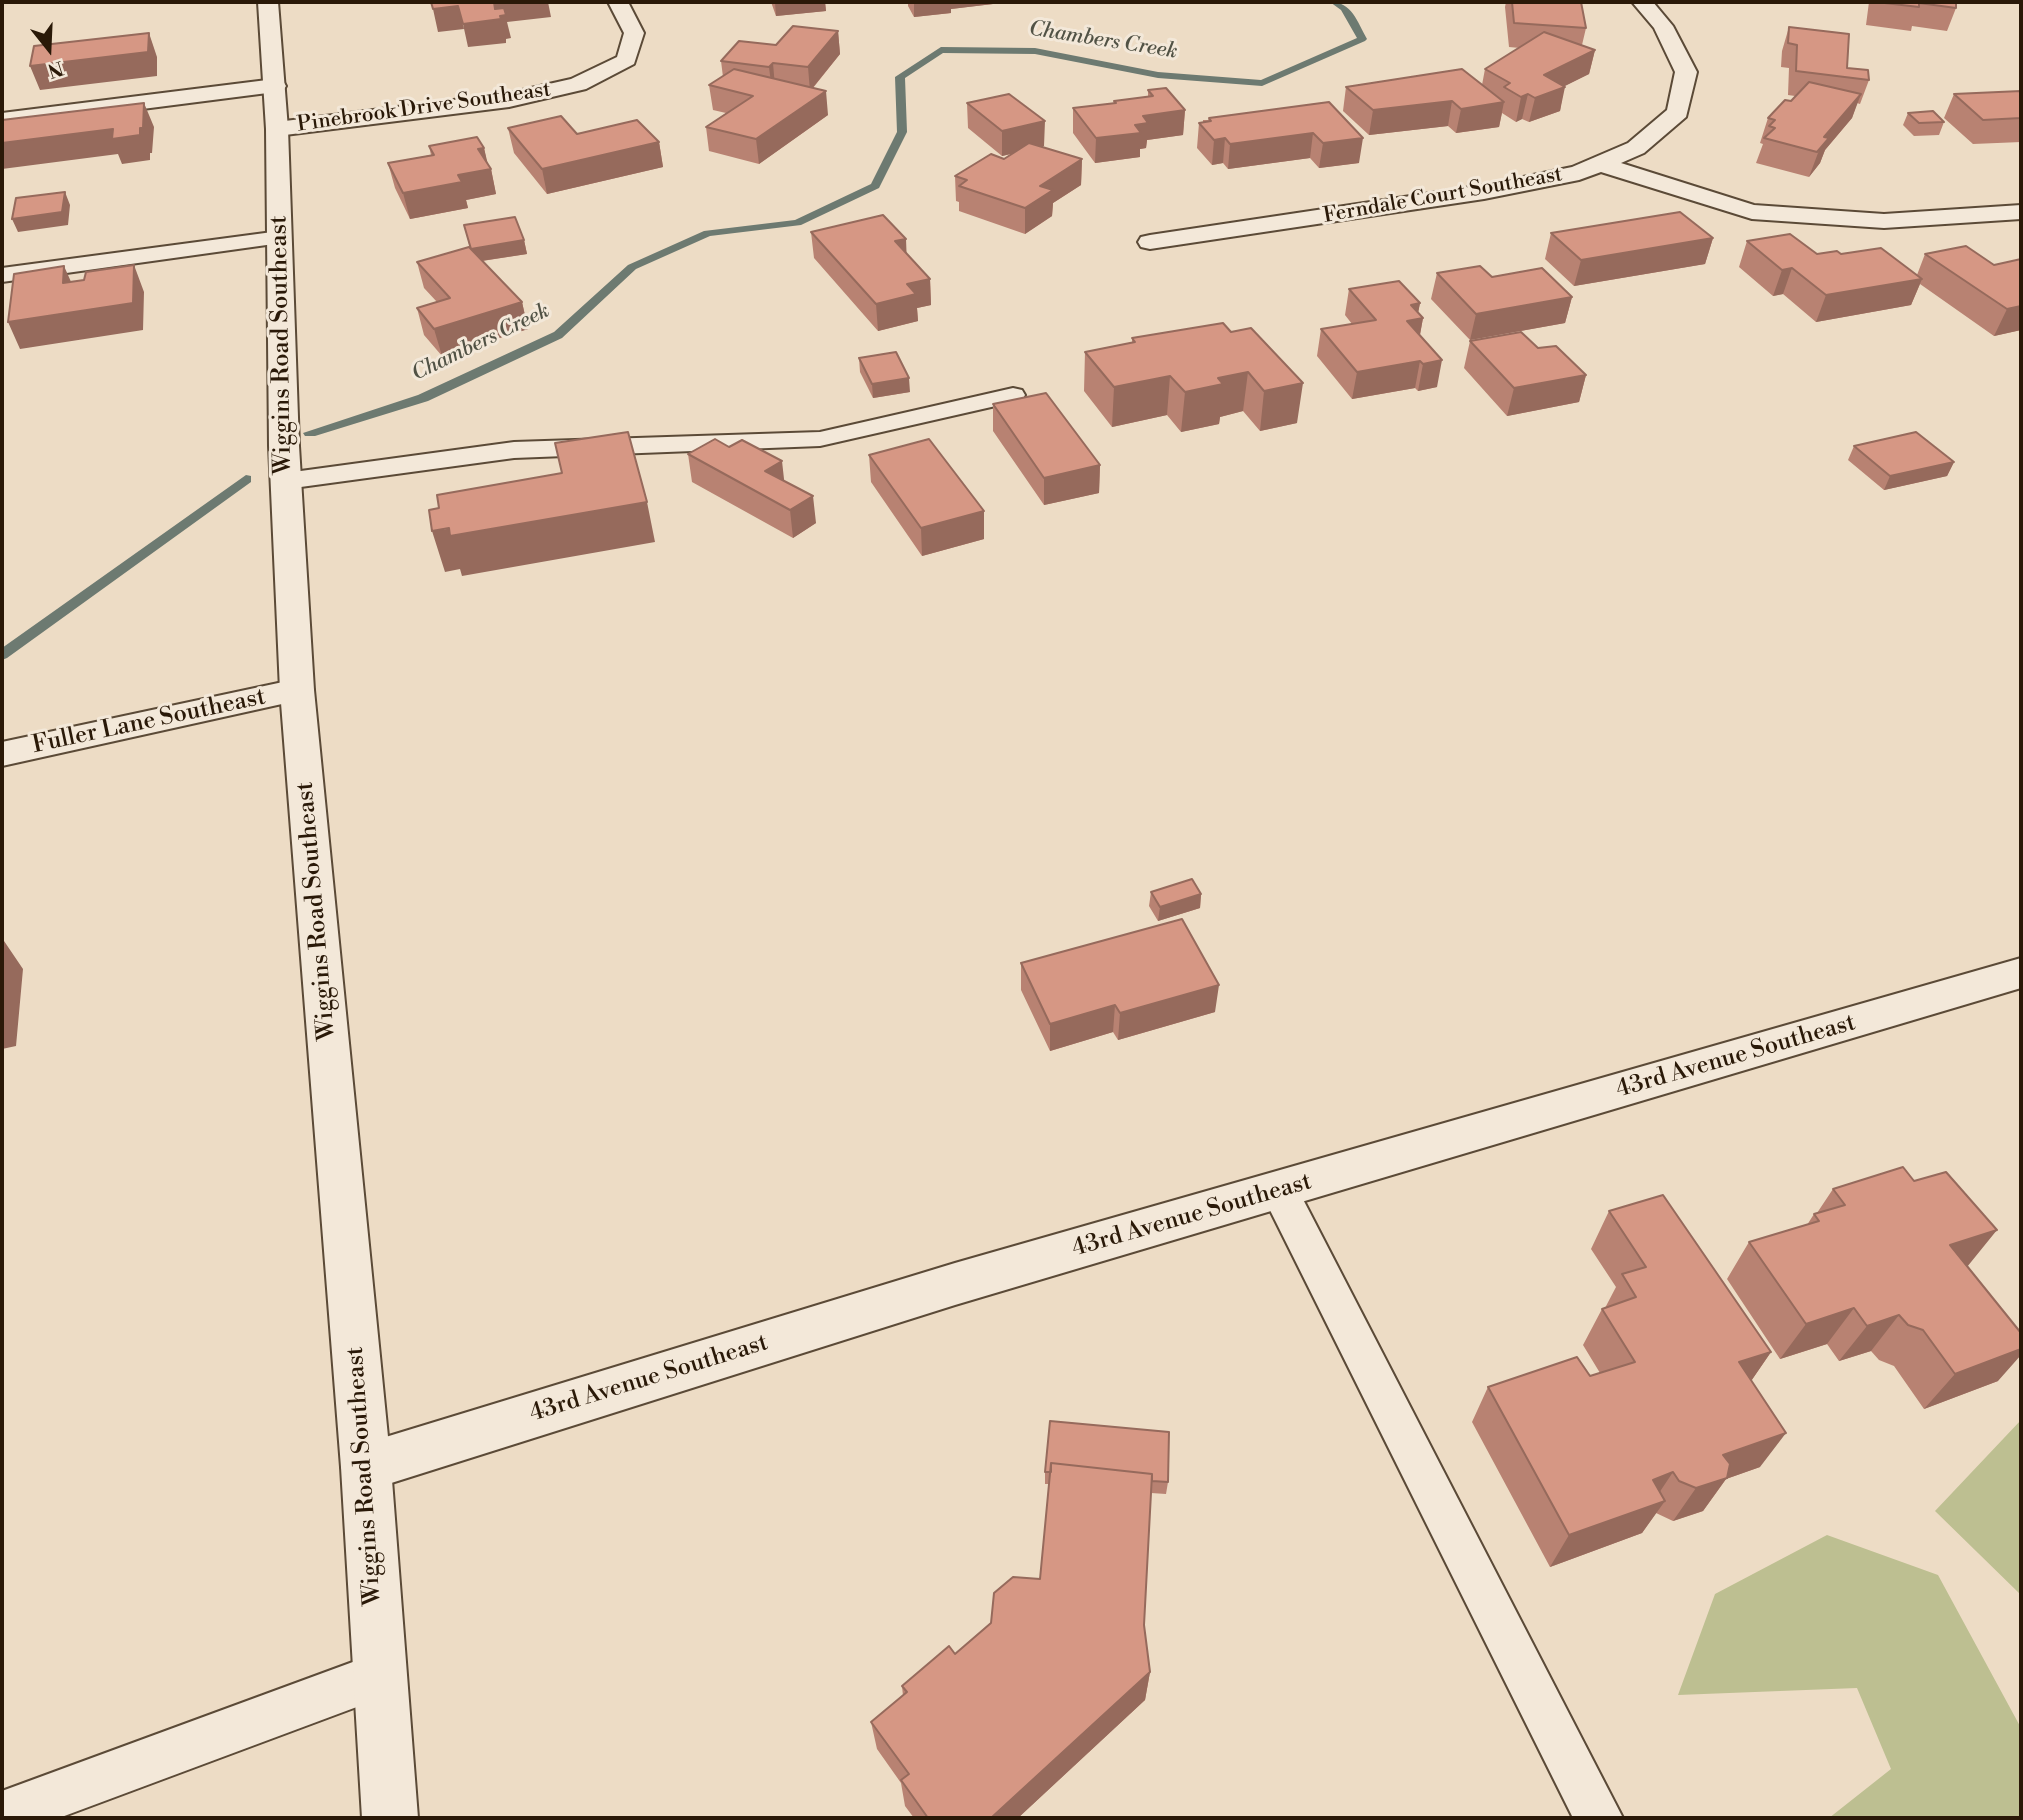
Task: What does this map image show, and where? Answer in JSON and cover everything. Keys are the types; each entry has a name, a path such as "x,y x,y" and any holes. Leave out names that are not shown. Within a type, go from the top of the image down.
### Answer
{"street":[{"name":"Wiggins Road Southeast","path":"268,2 277,129 286,481 297,690 366,1467 390,1818"},
{"name":"Pinebrook Drive Southeast","path":"277,129 509,100 578,84 627,60 635,33 618,2"},
{"name":"Ferndale Court Southeast","path":"1150,242 1484,192 1579,173 1636,148 1678,112 1686,72 1663,26 1642,2"},
{"path":"2,120 275,86"},
{"path":"1599,164 1752,212 1884,220 2021,212"},
{"name":"Fuller Lane Southeast","path":"2,754 297,690"},
{"name":"43rd Avenue Southeast","path":"366,1467 955,1284 2021,973"}],"lane":[{"path":"2,275 279,237"},
{"path":"286,481 514,450 820,439 1013,395"},
{"path":"1279,1191 1599,1818"},
{"path":"2,1815 380,1675"}],"green space":[{"path":"2021,1420 2021,1595 1935,1511"},
{"path":"1827,1535 1938,1575 2021,1728 2019,1818 1829,1818 1891,1769 1857,1688 1678,1695 1715,1594"}],"building":[{"path":"431,2 494,2 495,9 504,8 506,15 500,16 501,19 463,24 458,6 433,9"},
{"path":"1512,2 1581,2 1586,28 1514,23"},
{"path":"1876,2 1956,2 1956,8 1919,3 1919,7"},
{"path":"793,26 838,31 808,67 773,63 769,67 721,61 739,41 776,45"},
{"path":"1789,27 1849,34 1847,68 1868,70 1869,80 1796,71 1797,45 1788,43"},
{"path":"1544,32 1595,50 1544,75 1565,87 1535,98 1528,94 1521,97 1504,87 1510,83 1485,69"},
{"path":"149,33 148,52 30,66 34,46"},
{"path":"734,69 826,91 756,139 706,127 753,96 709,85"},
{"path":"1462,69 1504,102 1461,109 1452,101 1373,110 1346,87"},
{"path":"1809,82 1861,94 1824,137 1829,138 1817,152 1764,138 1775,128 1769,126 1775,120 1768,118 1785,100 1791,101"},
{"path":"1166,88 1185,110 1143,116 1148,123 1135,125 1141,133 1096,138 1073,108 1153,96 1148,90"},
{"path":"2021,91 2021,118 1983,120 1954,94"},
{"path":"1009,94 1045,121 1002,131 967,103"},
{"path":"1329,102 1363,138 1323,143 1313,133 1230,144 1225,138 1214,140 1199,123 1211,121 1209,118"},
{"path":"144,103 143,128 140,128 140,135 112,139 113,129 2,143 2,120"},
{"path":"1933,111 1944,122 1919,123 1908,113"},
{"path":"561,116 577,134 637,120 659,142 542,169 508,128"},
{"path":"477,137 484,148 478,149 491,169 458,175 462,182 403,193 388,163 434,155 429,146"},
{"path":"1029,143 1082,159 1040,186 1053,190 1025,208 959,186 967,180 955,176 991,154 1004,159"},
{"path":"65,192 62,212 12,219 16,198"},
{"path":"1680,212 1713,238 1581,260 1551,233"},
{"path":"883,215 906,239 895,241 930,279 907,284 916,294 876,304 811,232"},
{"path":"515,217 524,240 471,249 464,225"},
{"path":"1790,234 1817,254 1837,251 1841,254 1881,248 1922,279 1826,295 1792,268 1782,270 1747,241"},
{"path":"1966,246 1994,265 2021,259 2021,306 2007,309 1925,254"},
{"path":"469,247 522,302 434,329 417,308 450,298 417,262"},
{"path":"134,265 133,303 8,322 14,274 64,266 63,283 84,280 86,272"},
{"path":"1480,266 1492,277 1542,268 1572,297 1476,314 1437,273"},
{"path":"1399,281 1420,303 1411,305 1423,318 1407,321 1442,360 1357,372 1321,329 1376,320 1349,289"},
{"path":"1223,323 1231,332 1251,328 1303,383 1264,391 1248,372 1218,378 1223,384 1185,392 1170,376 1114,387 1085,352 1135,342 1132,338"},
{"path":"1521,332 1538,348 1556,346 1586,375 1514,388 1470,341"},
{"path":"896,352 909,378 872,384 859,358"},
{"path":"1046,393 1100,465 1044,478 993,404"},
{"path":"628,432 647,502 450,536 449,528 432,531 429,510 439,508 437,495 562,473 555,443"},
{"path":"1916,432 1954,462 1890,476 1854,446"},
{"path":"715,439 729,447 742,440 782,461 765,471 813,496 790,510 688,454"},
{"path":"929,439 984,511 921,528 869,455"},
{"path":"1192,879 1201,894 1160,907 1151,892"},
{"path":"1182,919 1219,985 1120,1013 1115,1005 1050,1024 1021,963"},
{"path":"1903,1167 1914,1181 1946,1172 1997,1230 1950,1245 2021,1333 2021,1349 1955,1374 1923,1330 1908,1325 1899,1315 1867,1326 1854,1308 1806,1324 1749,1242 1819,1221 1814,1214 1845,1205 1833,1189"},
{"path":"1663,1195 1771,1352 1739,1362 1786,1433 1723,1455 1730,1464 1727,1478 1696,1488 1679,1481 1673,1472 1653,1480 1665,1501 1569,1535 1488,1387 1577,1357 1590,1376 1635,1362 1602,1309 1636,1297 1622,1274 1646,1267 1609,1211"},
{"path":"1050,1421 1169,1432 1168,1482 1152,1481 1152,1474 1051,1463 1051,1472 1045,1472"},
{"path":"1051,1463 1152,1474 1144,1625 1150,1672 991,1818 928,1818 901,1780 909,1774 871,1722 907,1692 902,1686 949,1646 955,1654 991,1623 994,1593 1013,1577 1040,1579"}],"waterway":[{"name":"Chambers Creek","path":"310,433 423,398 558,335 632,267 708,233 797,223 875,186 902,132 900,77 941,50 1035,51 1158,75 1262,83 1362,39 1345,8 1334,2"},
{"name":"Chambers Creek","path":"2,655 246,479"}]}
